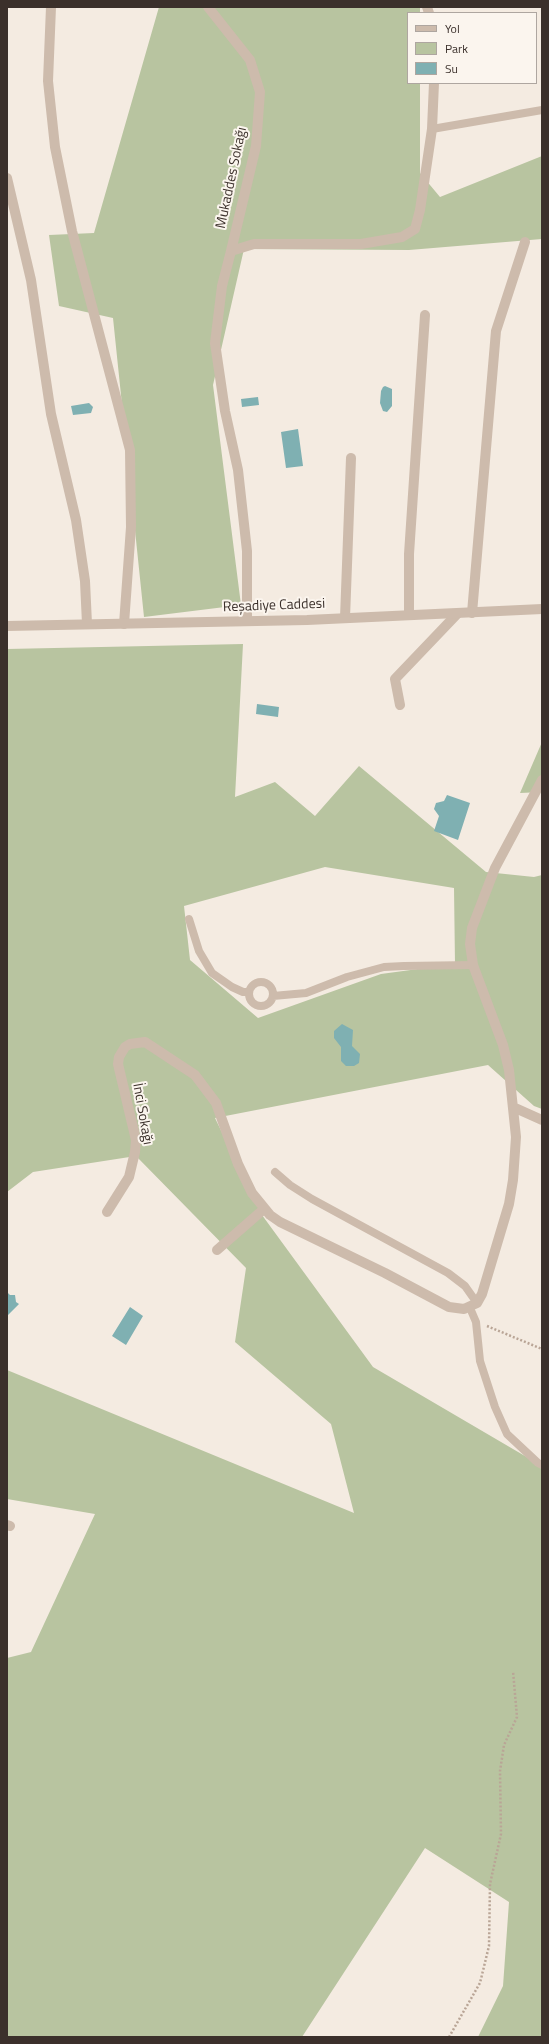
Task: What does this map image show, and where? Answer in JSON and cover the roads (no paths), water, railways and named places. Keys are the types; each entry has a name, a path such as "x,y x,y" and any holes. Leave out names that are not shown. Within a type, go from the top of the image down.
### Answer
{"street":[{"path":"51,7 48,81 55,147 72,231 130,450 131,527 124,624"},
{"name":"Mukaddes Sokağı","path":"208,7 250,60 260,92 256,146 222,286 215,342 225,411 238,470 247,551 248,621"},
{"path":"231,251 254,244 361,244 402,237 415,229 432,129 434,84"},
{"path":"7,178 31,280 51,414 76,520 85,580 87,624"},
{"path":"472,612 496,331 525,242"},
{"path":"409,615 409,554 425,315"},
{"path":"345,618 351,458"},
{"name":"Reşadiye Caddesi","path":"7,626 345,618 542,609"},
{"path":"400,704 395,679 458,613"},
{"path":"217,1250 264,1209 280,1222 385,1273 449,1307 457,1310 474,1305 482,1294 509,1204 515,1158 513,1107 509,1070 503,1045 473,965 470,944 472,928 495,868 542,780"},
{"name":"İnci Sokağı","path":"107,1212 129,1177 135,1152 136,1140 118,1064 119,1057 125,1047 136,1042 145,1042 153,1046 195,1075 216,1103 238,1164 252,1192 264,1209"},
{"path":"513,1107 542,1120"}],"lane":[{"path":"432,129 542,110"},
{"path":"190,918 199,951 212,973 232,987 243,992 248,992"},
{"path":"248,992 251,1001 259,1006 268,1003 273,996 306,993 347,977 384,968 404,966 473,965"},
{"path":"248,992 253,984 262,981 270,986 273,996"},
{"path":"275,1172 290,1185 312,1200 448,1273 464,1286 474,1305 480,1361 498,1414 507,1434 542,1465"}],"water":[{"path":"385,386 392,389 392,406 387,412 383,411 380,403 381,391"},
{"path":"258,397 259,405 242,407 241,399"},
{"path":"89,403 93,407 91,413 73,415 71,406"},
{"path":"298,429 303,466 286,468 281,432"},
{"path":"257,704 279,707 278,717 256,714"},
{"path":"447,795 470,803 458,840 434,831 439,816 434,809 436,803 444,801"},
{"path":"342,1024 353,1030 352,1046 360,1054 359,1063 354,1066 346,1066 341,1061 341,1047 334,1038 334,1031"},
{"path":"7,1292 10,1295 15,1295 16,1302 19,1304 7,1316"},
{"path":"130,1307 143,1316 126,1345 112,1336"}]}
